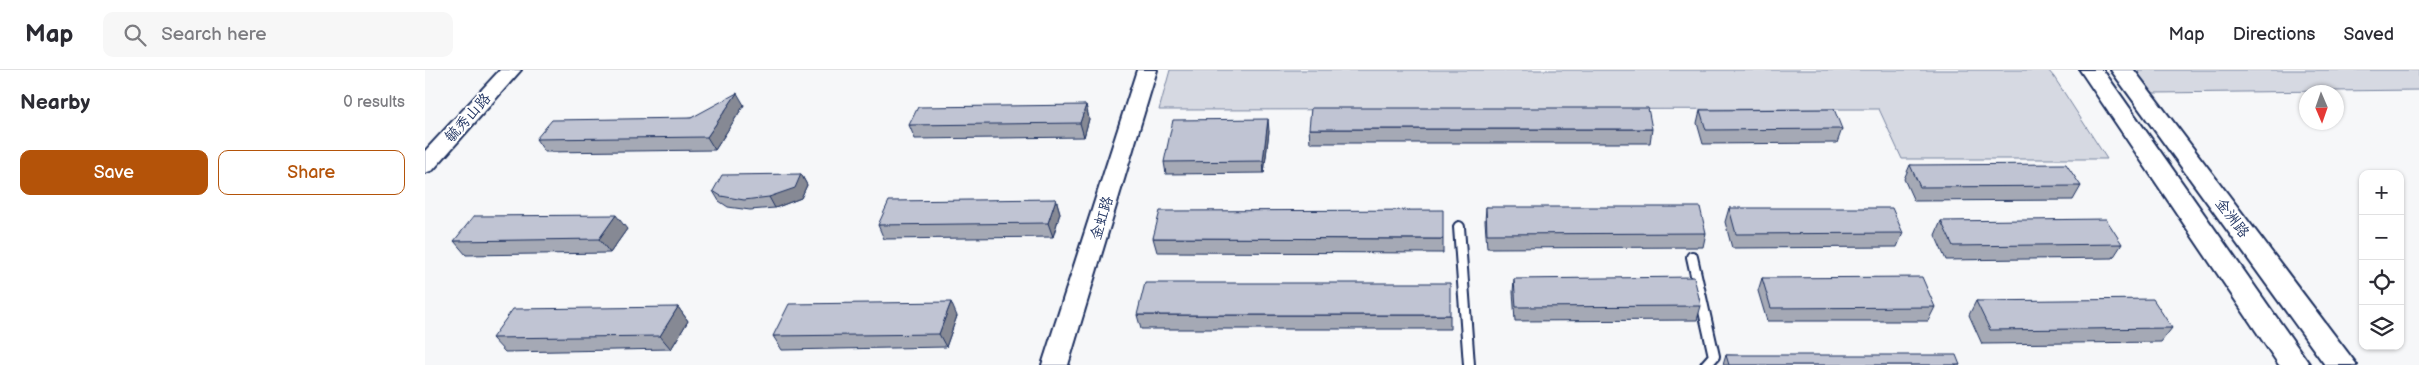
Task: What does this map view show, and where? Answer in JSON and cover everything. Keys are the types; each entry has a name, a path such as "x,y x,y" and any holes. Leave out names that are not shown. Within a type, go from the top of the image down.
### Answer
{"main road":[{"name":"金洲路","path":"2091,70 2295,365"},
{"name":"金洲路","path":"2123,70 2342,365"}],"street":[{"name":"毓秀山路","path":"425,165 511,70"},
{"name":"金虹路","path":"1055,365 1147,70"}],"lane":[{"path":"1459,227 1469,365"},
{"path":"1693,257 1714,356 1706,365"}],"shaded area":[{"path":"1170,70 2048,70 2107,159 1902,159 1879,109 1159,110"},
{"path":"2138,70 2419,70 2419,90 2344,91 2344,85 2299,85 2299,91 2153,93 2139,76"}],"building":[{"path":"737,93 707,137 536,139 552,120 691,118"},
{"path":"1086,105 1080,123 909,125 918,107"},
{"path":"1311,108 1648,108 1652,129 1309,129"},
{"path":"1834,109 1842,129 1706,130 1700,110"},
{"path":"1268,119 1263,161 1164,162 1173,120"},
{"path":"2066,164 2081,186 1920,187 1910,165"},
{"path":"801,174 795,188 769,197 744,200 721,196 713,191 722,175"},
{"path":"1056,199 1048,223 878,225 889,201"},
{"path":"1486,207 1700,207 1706,233 1487,234"},
{"path":"1729,208 1892,208 1903,233 1736,234"},
{"path":"1443,210 1443,239 1153,238 1160,211"},
{"path":"616,215 599,239 454,241 474,216"},
{"path":"2106,219 2122,244 1953,246 1941,221"},
{"path":"1694,277 1701,306 1516,307 1514,279"},
{"path":"1922,277 1935,307 1771,308 1762,278"},
{"path":"1145,283 1450,283 1450,315 1137,315"},
{"path":"2153,299 2172,328 1990,330 1976,301"},
{"path":"951,302 939,334 773,336 789,304"},
{"path":"678,307 660,336 492,338 513,309"},
{"path":"1726,355 1956,355 1960,365 1729,365"}]}
